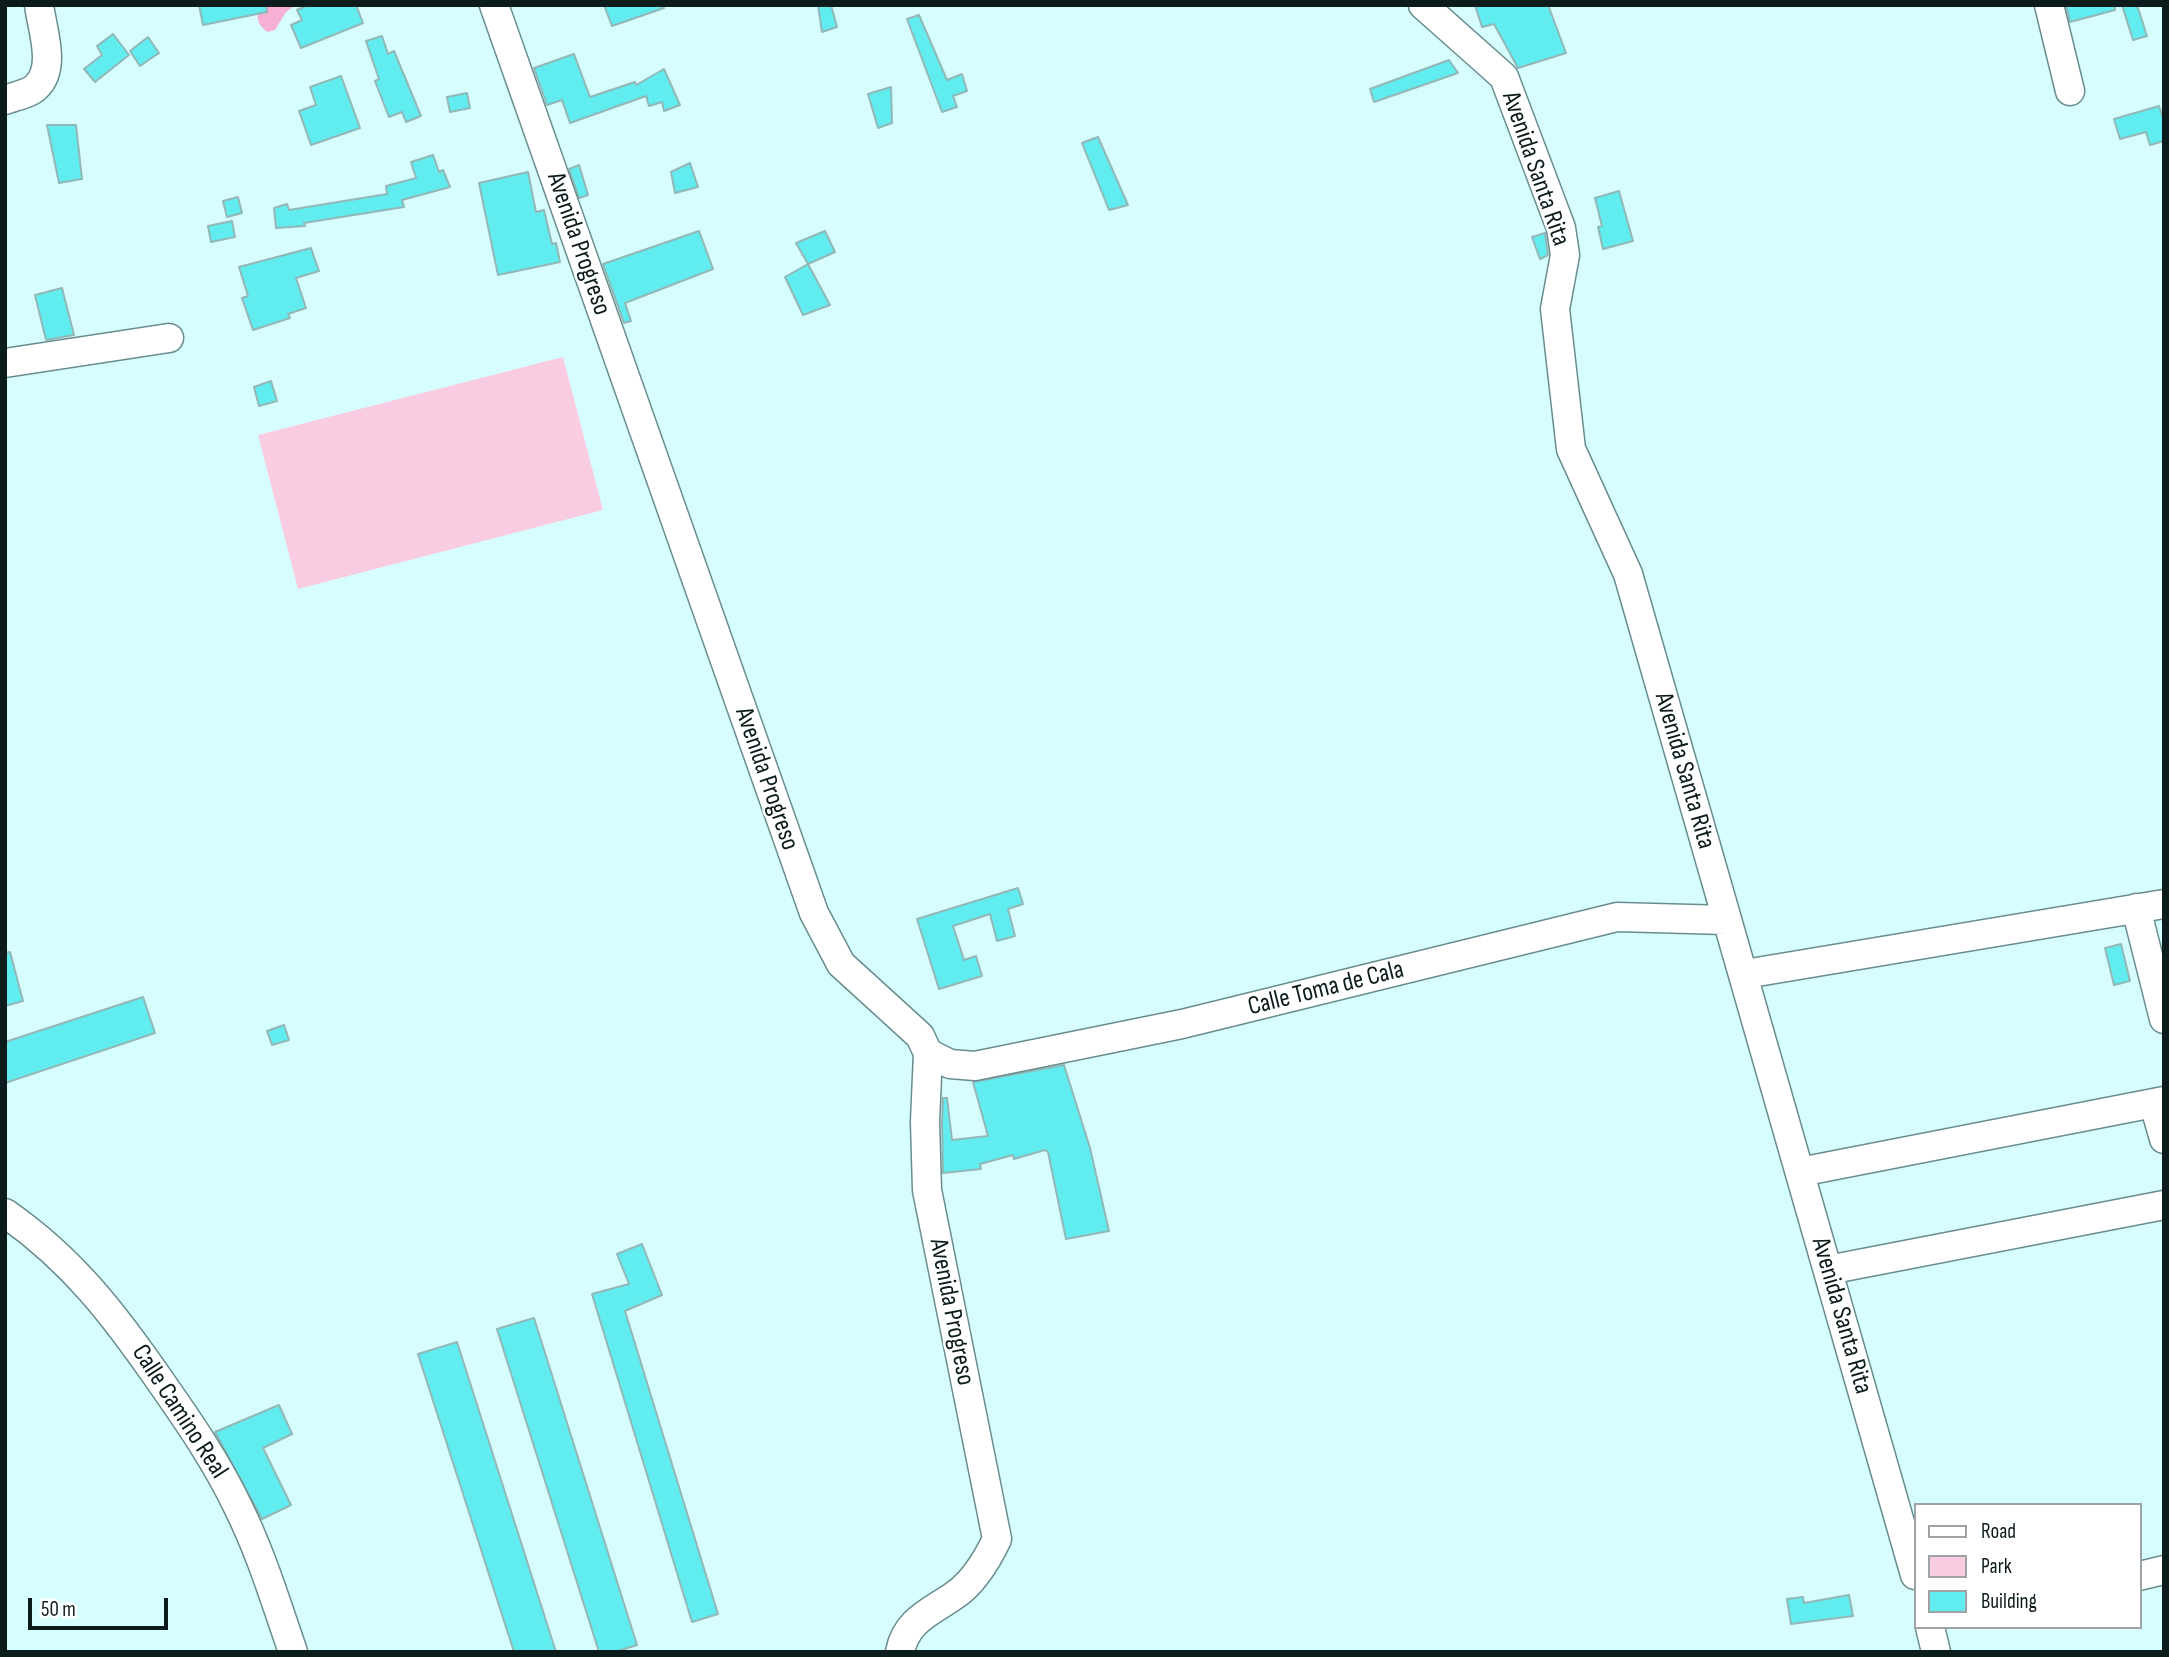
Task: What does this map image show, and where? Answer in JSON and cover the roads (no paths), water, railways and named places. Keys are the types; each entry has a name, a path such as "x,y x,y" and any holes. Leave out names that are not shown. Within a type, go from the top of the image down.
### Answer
{"street":[{"path":"5,100 34,89 44,78 48,65 39,5"},
{"name":"Avenida Progreso","path":"494,5 814,913 828,945 841,964 920,1036 928,1053 925,1122 927,1190 998,1539 984,1565 956,1594 926,1611 911,1626 900,1652"},
{"name":"Avenida Santa Rita","path":"1423,5 1502,73 1561,228 1565,255 1555,309 1573,456 1628,574 1726,920 1745,974 1913,1568"},
{"path":"2049,5 2070,91"},
{"path":"5,363 169,338"},
{"path":"1745,974 2150,906 2164,1019"},
{"name":"Calle Toma de Cala","path":"928,1053 950,1064 975,1066 1182,1024 1617,917 1636,915 1726,920"},
{"path":"1800,1172 2159,1103 2164,1139"},
{"path":"1828,1270 2164,1205"},
{"name":"Calle Camino Real","path":"5,1213 37,1236 75,1270 115,1316 211,1453 253,1541 293,1652"},
{"path":"2141,1576 2164,1570"},
{"path":"1930,1629 1936,1652"}]}
